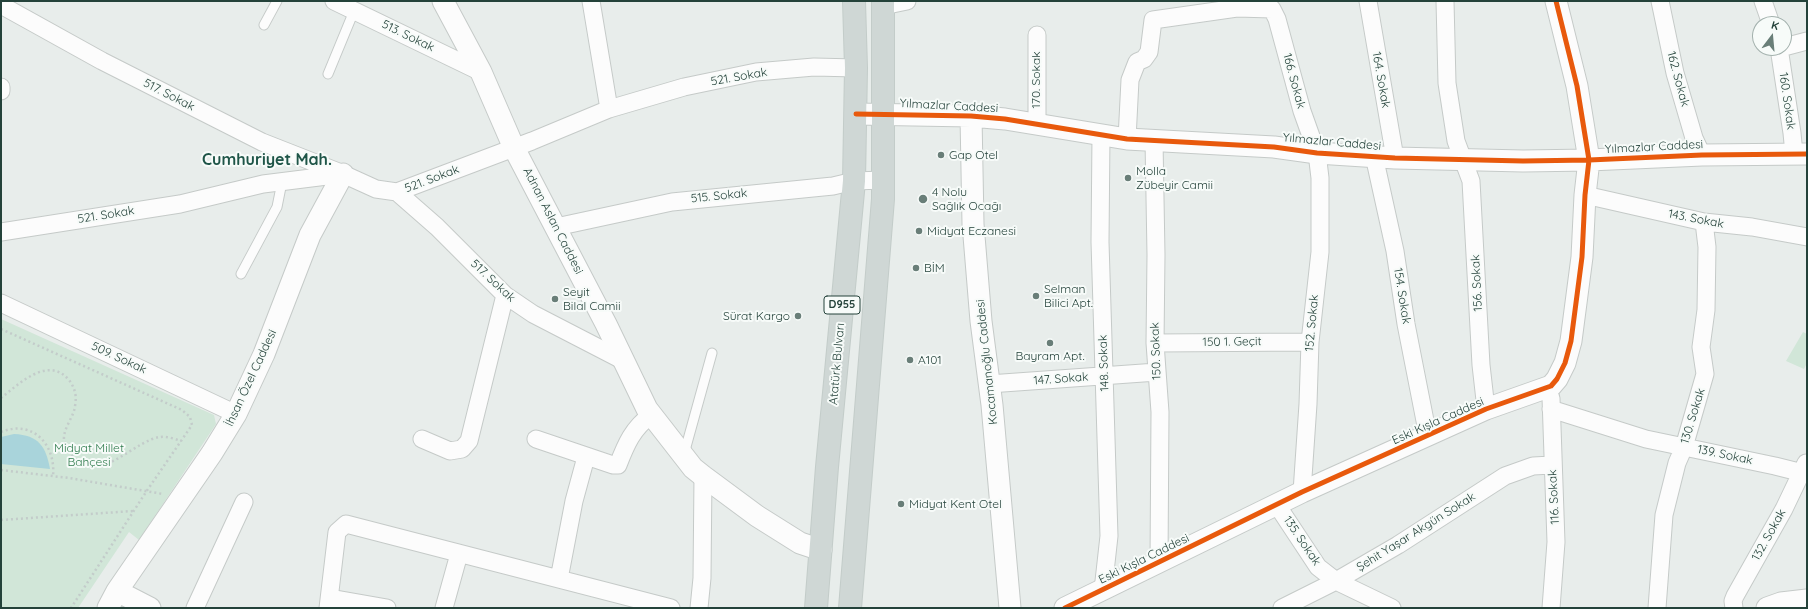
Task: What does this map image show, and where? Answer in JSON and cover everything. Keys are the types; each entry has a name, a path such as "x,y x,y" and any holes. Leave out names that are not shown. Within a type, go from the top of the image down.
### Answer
{"main road":[{"name":"Atatürk Bulvarı","path":"816,608 854,181 856,68 854,1"},
{"name":"D955","path":"850,608 883,199 883,3"}],"street":[{"name":"513. Sokak","path":"334,1 481,72"},
{"name":"Adnan Aslan Caddesi","path":"443,1 481,72 514,148 556,227 647,409 683,455 703,476 757,516 800,543 821,550"},
{"path":"591,1 609,109"},
{"path":"883,3 907,1"},
{"name":"164. Sokak","path":"1368,1 1395,158"},
{"name":"156. Sokak","path":"1445,1 1447,83 1456,141 1471,181 1486,409"},
{"path":"1551,386 1557,379 1571,341 1582,257 1585,195 1589,160 1577,86 1556,1"},
{"name":"162. Sokak","path":"1660,1 1675,73 1694,138 1702,155"},
{"path":"1763,1 1768,16"},
{"name":"517. Sokak","path":"1,4 102,61 262,142 343,174"},
{"name":"166. Sokak","path":"1127,138 1130,80 1137,62 1144,58 1149,52 1153,20 1237,8 1272,9 1277,19 1302,111 1317,154"},
{"name":"170. Sokak","path":"1037,35 1037,124"},
{"path":"1792,45 1807,41"},
{"name":"160. Sokak","path":"1782,56 1792,133 1800,154"},
{"name":"521. Sokak","path":"1,232 180,204 262,184 343,174 376,189 397,192 514,148 609,109 684,87 756,72 814,67 856,68"},
{"name":"Yılmazlar Caddesi","path":"856,114 884,113 971,116 1037,124 1127,138 1274,147 1317,154 1395,158 1523,161 1589,160 1702,155 1800,154"},
{"name":"Kocamanoğlu Caddesi","path":"971,116 973,224 981,321 989,384 1010,608"},
{"name":"148. Sokak","path":"1102,135 1100,242 1109,536 1102,590"},
{"name":"150. Sokak","path":"1154,140 1156,255 1154,343 1160,412 1159,562"},
{"name":"152. Sokak","path":"1302,492 1308,404 1310,342 1320,252 1320,178 1317,154"},
{"name":"154. Sokak","path":"1374,156 1395,251 1406,324 1428,436"},
{"name":"İhsan Özel Caddesi","path":"112,600 212,454 236,414 264,354 310,235 343,174"},
{"name":"515. Sokak","path":"556,227 672,202 833,186 854,181 884,180"},
{"name":"517. Sokak","path":"397,192 437,226 505,295 533,314 624,361"},
{"name":"143. Sokak","path":"1585,195 1704,222 1752,227 1807,237"},
{"name":"130. Sokak","path":"1657,608 1664,514 1677,463 1684,447 1705,374 1701,347 1706,310 1707,247 1704,222"},
{"path":"422,439 450,451 462,449 469,442 505,295"},
{"name":"509. Sokak","path":"1,303 236,414"},
{"name":"150 1. Geçit","path":"1154,343 1310,342"},
{"name":"147. Sokak","path":"989,384 1157,372"},
{"name":"Eski Kışla Caddesi","path":"1066,608 1302,492 1486,409 1551,386"},
{"name":"116. Sokak","path":"1551,386 1552,465 1556,542 1551,608"},
{"name":"139. Sokak","path":"1551,409 1646,439 1805,469"},
{"path":"536,439 613,465 618,465 632,435 639,424 652,415"},
{"path":"559,579 574,501 586,456"},
{"name":"Şehit Yaşar Akgün Sokak","path":"1282,608 1336,581 1398,545 1505,476 1533,466 1552,465"},
{"name":"132. Sokak","path":"1734,608 1733,601 1735,596 1805,469"},
{"path":"699,608 702,578 703,476"},
{"path":"195,608 244,502"},
{"name":"135. Sokak","path":"1277,505 1318,567 1336,581 1392,608"},
{"path":"387,608 329,603 337,532 346,524 671,608"},
{"path":"444,608 458,554"},
{"path":"112,600 150,608"},
{"path":"1767,608 1781,603 1807,600"}],"lane":[{"path":"264,25 277,1"},
{"path":"328,74 354,11"},
{"path":"241,274 277,207 282,182"},
{"path":"683,455 712,353"}],"path":[{"path":"1,329 182,410 190,417 192,425 133,511 71,608"},
{"path":"1,398 31,375 44,370 56,371 66,377 73,386 76,396 75,407 64,439 66,448 72,456 82,463 90,466 105,464 159,437 181,441"},
{"path":"1,432 10,428 20,428 30,430 38,435 49,448 51,453 54,465 53,476"},
{"path":"1,470 53,476 182,497"},
{"path":"1,520 133,511"}],"green space":[{"name":"Midyat Millet Bahçesi","path":"1,319 214,415 216,424 139,540 129,532 78,608 1,608"},
{"path":"1803,332 1807,334 1807,363 1804,369 1786,361"}],"water":[{"path":"14,434 30,437 40,444 46,454 50,469 1,464 1,437"}],"cycle path":[{"path":"1065,608 1302,492 1486,409 1551,386 1557,379 1565,363 1571,341 1582,257 1585,195 1589,160 1577,86 1556,1"},
{"path":"856,114 971,116 1005,119 1127,139 1274,147 1317,153 1395,158 1523,161 1589,160 1702,155 1807,154"}],"place":[{"name":"Gap Otel","path":"941,155"},
{"name":"Molla Zübeyir Camii","path":"1128,178"},
{"name":"4 Nolu Sağlık Ocağı","path":"923,199"},
{"name":"Midyat Eczanesi","path":"919,231"},
{"name":"BİM","path":"916,268"},
{"name":"Selman Bilici Apt.","path":"1036,296"},
{"name":"Seyit Bilal Camii","path":"555,299"},
{"name":"Sürat Kargo","path":"798,316"},
{"name":"Bayram Apt.","path":"1050,343"},
{"name":"A101","path":"910,360"},
{"name":"Midyat Kent Otel","path":"901,504"}],"district":[{"name":"Cumhuriyet Mah.","path":"267,160"}]}
